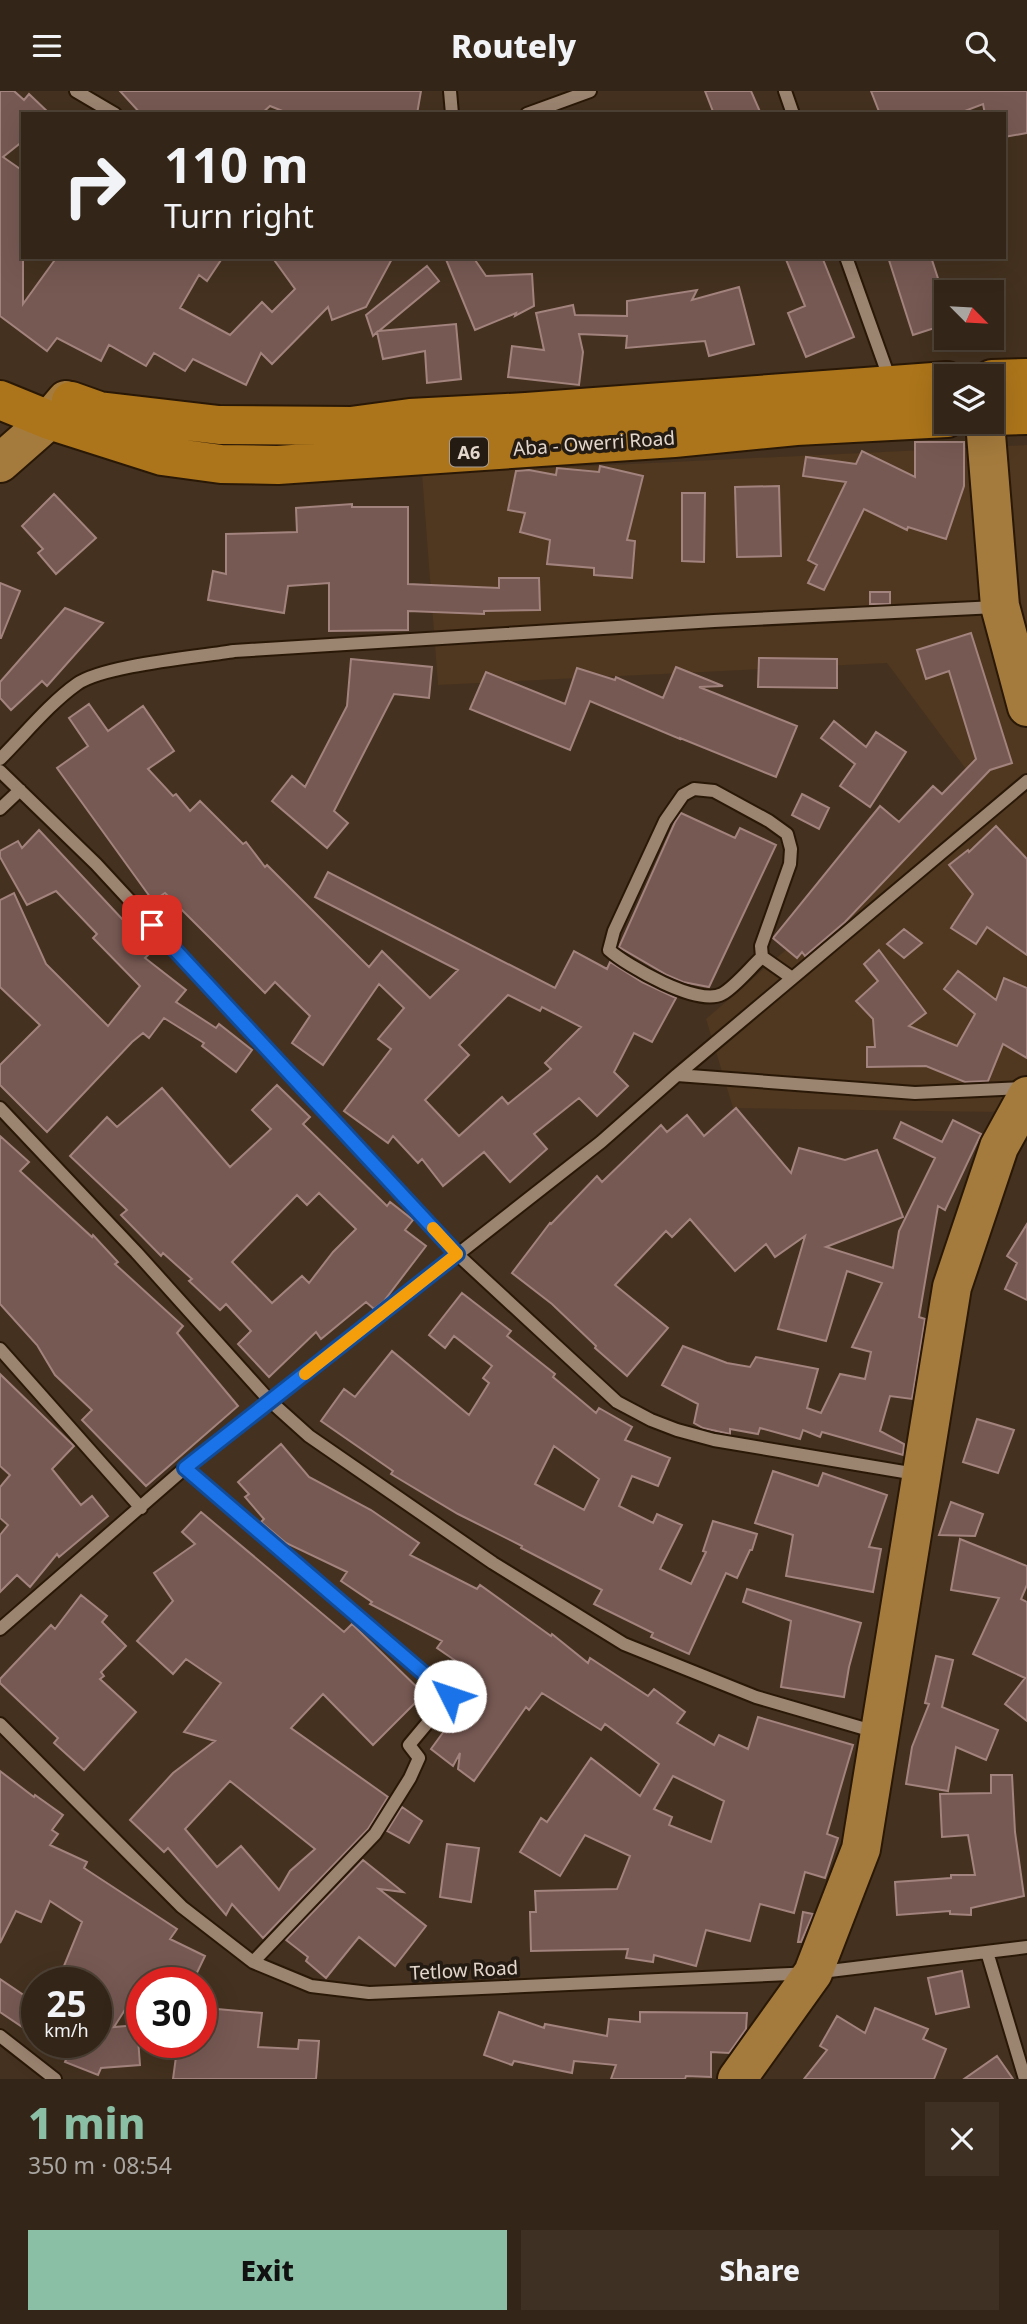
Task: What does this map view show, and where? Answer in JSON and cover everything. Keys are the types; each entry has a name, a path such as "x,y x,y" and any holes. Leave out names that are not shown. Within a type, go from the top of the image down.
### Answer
{"highway":[{"path":"1004,379 1027,378"},
{"name":"Aba - Owerri Road","path":"57,410 99,411 219,425 351,426 410,418 934,381"},
{"name":"Aba - Owerri Road","path":"1,386 162,456 221,464 278,465 674,438 796,426 934,419"},
{"path":"1004,416 1027,415"},
{"path":"410,418 416,456"}],"main road":[{"path":"0,463 57,410"},
{"path":"986,434 1000,607 1027,707"},
{"path":"737,2079 813,1973 861,1849 953,1287 999,1147 1027,1096"}],"street":[{"path":"75,91 112,112"},
{"path":"450,91 452,112"},
{"path":"532,112 590,91"},
{"path":"785,91 792,112"},
{"path":"847,259 891,383"},
{"path":"0,759 78,683 95,674 234,651 700,622 1000,607"},
{"path":"0,771 96,863 457,1254 617,1402 651,1420 714,1440 922,1475"},
{"path":"0,1629 185,1468 601,1142 1027,781"},
{"path":"762,957 723,994 709,998 683,991 620,960 609,950 614,931 665,821 683,795 694,789 714,791 787,834 791,849 790,864 761,946 762,957 792,978"},
{"path":"0,809 20,790"},
{"path":"677,1075 915,1093 1027,1088"},
{"path":"0,1108 271,1401 309,1436 481,1555 624,1644 756,1697 880,1733"},
{"path":"0,1349 141,1508"},
{"path":"185,1468 450,1696 409,1745 419,1758 410,1778 375,1834 254,1962"},
{"name":"Tetlow Road","path":"0,1724 182,1907 254,1962 311,1986 369,1993 813,1973 1027,1947"},
{"path":"987,1952 1025,2079"},
{"path":"0,2036 55,2079"}],"shaded area":[{"path":"1027,445 1027,1105 992,1112 733,1108 706,1019 977,784 887,663 438,685 422,474"}],"building":[{"path":"0,91 14,91 24,100 29,94 48,112 21,112 21,143 3,157 21,170 23,304 56,259 222,259 207,281 199,275 180,308 230,335 262,302 272,312 295,289 273,259 392,259 366,307 332,320 328,307 272,364 261,353 246,385 193,359 185,371 154,353 146,366 109,345 101,361 57,338 47,351 0,316"},
{"path":"120,91 421,91 417,112 285,112 270,106 263,112 139,112"},
{"path":"705,91 751,91 760,112 713,112"},
{"path":"871,91 1027,91 1027,133 1006,137 1006,112 985,112 983,104 962,112 879,112"},
{"path":"446,259 474,259 486,276 532,274 534,306 515,316 516,313 475,330"},
{"path":"786,259 823,259 854,337 806,357 788,313 805,306"},
{"path":"889,259 932,259 939,280 934,280 934,328 913,335"},
{"path":"427,266 439,281 379,331 456,324 461,379 427,383 425,351 383,359 377,332 373,336 366,315"},
{"path":"739,287 754,344 709,356 705,341 626,348 627,336 579,334 583,352 579,385 508,377 512,346 544,350 536,313 573,305 575,315 627,316 627,301 697,290 692,300"},
{"path":"915,442 964,442 964,486 946,539 908,527 907,530 864,509 824,590 808,583 817,565 808,560 846,482 803,476 806,457 856,464 862,451 915,477"},
{"path":"600,466 643,476 627,540 635,541 632,578 594,575 594,568 547,564 550,540 520,532 525,513 508,510 516,471 529,470 556,475 557,468 599,472"},
{"path":"779,486 781,556 737,557 735,487"},
{"path":"682,493 705,493 704,562 682,561"},
{"path":"54,494 96,538 56,574 38,553 43,549 22,526"},
{"path":"352,504 352,507 408,507 408,584 499,588 499,578 539,578 540,610 484,611 484,614 408,611 408,630 329,631 329,583 288,586 284,613 208,600 213,571 226,574 226,534 297,532 296,508"},
{"path":"0,583 20,591 1,638 0,638"},
{"path":"870,592 890,592 890,604 870,604"},
{"path":"65,608 103,623 47,686 42,681 11,710 0,698 0,682"},
{"path":"971,633 1012,763 990,770 845,922 805,956 802,952 797,958 773,938 880,806 899,822 933,786 942,794 976,759 949,671 926,679 917,650"},
{"path":"759,658 837,659 837,688 758,687"},
{"path":"351,659 432,667 429,698 394,694 334,811 348,823 327,848 272,801 292,776 305,787 347,706"},
{"path":"676,667 723,686 699,687 797,726 776,777 590,701 570,750 470,709 486,672 565,704 577,668 615,680 616,677 663,698"},
{"path":"89,704 108,731 143,706 174,751 148,769 173,796 176,794 190,811 200,801 243,844 246,842 265,867 267,865 369,967 382,951 430,998 458,970 315,897 328,872 555,988 574,951 607,969 610,962 642,982 676,998 652,1042 634,1033 614,1072 628,1086 597,1116 579,1098 534,1134 547,1149 510,1182 484,1152 443,1186 422,1159 418,1163 393,1136 388,1143 344,1111 391,1049 378,1039 404,1008 379,984 323,1065 292,1043 310,1016 275,982 265,993 165,893 153,901 57,768 88,746 69,718","holes":["508,995 540,1011 542,1007 581,1027 545,1063 551,1069 508,1104 502,1097 459,1136 425,1100 469,1055 459,1045"]},
{"path":"834,721 866,747 876,732 906,752 870,807 840,786 855,764 821,738"},
{"path":"802,794 829,808 819,829 792,815"},
{"path":"681,813 735,838 740,828 776,845 709,987 683,982 667,975 619,947"},
{"path":"996,826 1027,859 1027,955 987,927 976,944 951,928 973,894 949,865 968,850 969,852"},
{"path":"39,830 152,951 145,958 186,990 176,1002 216,1028 219,1024 252,1050 236,1072 202,1046 204,1043 164,1018 149,1038 143,1033 132,1042 47,1132 0,1085 0,1065 40,1025 0,987 0,900 14,893 46,964 108,1026 140,986 93,938 97,934 56,891 27,905 0,857 0,851 18,841 22,848"},
{"path":"904,929 922,943 904,958 887,944"},
{"path":"879,950 926,1013 909,1026 957,1046 975,1014 944,989 958,971 996,1000 1004,978 1027,988 1027,1058 1003,1044 988,1081 965,1082 926,1066 867,1067 867,1047 875,1047 873,1019 856,1001 878,981 864,964"},
{"path":"277,1085 310,1117 303,1124 387,1206 390,1202 413,1220 405,1230 426,1246 384,1301 374,1309 366,1302 321,1339 316,1332 269,1377 238,1344 251,1331 226,1304 220,1310 189,1281 192,1279 163,1253 161,1256 121,1215 127,1210 70,1156 107,1117 117,1127 162,1088 230,1167 271,1129 252,1110","holes":["319,1193 356,1229 333,1252 309,1283 302,1276 272,1303 232,1262 297,1195 307,1205"]},
{"path":"736,1108 791,1173 799,1148 845,1160 877,1150 903,1217 826,1247 893,1268 899,1231 935,1158 894,1138 901,1122 942,1142 953,1120 981,1134 945,1210 938,1206 919,1317 925,1319 912,1399 890,1396 880,1431 904,1444 903,1455 822,1432 820,1437 803,1430 800,1439 760,1428 758,1434 730,1429 730,1434 703,1428 694,1423 698,1404 662,1385 683,1346 727,1363 750,1367 756,1357 818,1369 807,1408 821,1413 840,1374 865,1379 871,1352 852,1347 882,1283 847,1271 826,1341 778,1329 805,1236 775,1257 766,1244 735,1271 690,1219 672,1237 666,1231 615,1285 668,1328 627,1376 552,1304 512,1273 550,1223 597,1176 602,1182 661,1125 667,1132 687,1115 704,1136"},
{"path":"0,1136 29,1162 20,1171 92,1237 93,1235 118,1262 115,1264 183,1326 177,1333 238,1406 146,1486 82,1420 92,1410 55,1375 37,1345 0,1304"},
{"path":"1027,1224 1027,1300 1005,1289 1017,1263 1007,1256"},
{"path":"462,1293 511,1331 507,1336 555,1374 553,1377 596,1413 599,1408 632,1427 625,1440 670,1458 658,1486 632,1476 619,1506 653,1523 657,1514 682,1525 660,1569 691,1584 706,1552 703,1551 713,1521 757,1534 737,1578 726,1573 689,1654 651,1637 653,1633 594,1604 602,1590 458,1514 391,1474 393,1471 321,1421 344,1389 355,1397 392,1351 469,1415 489,1383 483,1378 492,1366 454,1336 445,1348 429,1335","holes":["554,1446 599,1479 584,1510 535,1484"]},
{"path":"0,1374 74,1446 52,1469 81,1505 92,1496 108,1516 59,1557 57,1554 30,1587 17,1575 0,1592 0,1535 8,1525 0,1518 0,1487 10,1475 0,1466"},
{"path":"977,1419 1014,1430 998,1473 963,1462"},
{"path":"281,1444 309,1477 371,1510 419,1543 410,1555 477,1589 480,1585 551,1636 552,1634 588,1663 590,1658 648,1696 654,1689 685,1712 677,1723 714,1745 719,1735 748,1749 758,1717 853,1745 827,1834 838,1838 825,1878 805,1872 794,1913 760,1904 750,1941 706,1930 696,1966 654,1955 653,1962 626,1958 628,1949 531,1951 530,1912 536,1912 535,1891 617,1889 630,1856 585,1835 560,1876 520,1852 541,1818 547,1822 591,1758 640,1796 659,1764 605,1724 601,1730 542,1693 529,1710 526,1707 474,1781 458,1769 460,1753 453,1766 431,1749 482,1679 437,1648 442,1641 370,1604 372,1602 341,1581 347,1572 286,1543 261,1522 264,1519 245,1497 249,1494 238,1482","holes":["673,1776 724,1801 711,1842 669,1825 672,1817 654,1809"]},
{"path":"773,1471 818,1486 823,1473 887,1495 869,1547 881,1549 873,1592 786,1576 793,1535 755,1523"},
{"path":"951,1502 983,1514 975,1536 939,1535"},
{"path":"201,1512 344,1632 352,1624 424,1694 373,1745 323,1694 291,1728 388,1797 368,1829 263,1938 232,1904 226,1915 168,1848 164,1852 130,1820 173,1773 215,1741 184,1732 221,1683 186,1659 173,1674 137,1641 173,1601 154,1573 195,1544 182,1532","holes":["230,1781 315,1849 290,1871 279,1890 241,1846 217,1867 185,1829"]},
{"path":"960,1539 1027,1566 1027,1585 1021,1599 1027,1602 1027,1721 1005,1704 1025,1678 973,1654 999,1598 951,1590"},
{"path":"747,1589 861,1623 844,1697 781,1687 791,1621 743,1602"},
{"path":"81,1595 107,1616 102,1622 126,1646 101,1672 104,1676 100,1679 136,1712 84,1770 54,1743 58,1738 0,1683 0,1679 51,1625 55,1629"},
{"path":"936,1656 953,1660 942,1707 998,1730 986,1760 956,1747 948,1791 906,1784 912,1747 929,1704 925,1703"},
{"path":"0,1771 63,1815 52,1830 58,1834 50,1845 87,1862 84,1868 177,1929 170,1939 205,1956 200,1967 126,1967 126,2008 114,2027 126,2026 126,2058 139,2058 140,2065 101,2068 98,2075 65,2062 67,2058 112,2058 112,1967 64,1967 82,1922 50,1901 41,1922 16,1911 0,1943"},
{"path":"991,1775 1012,1775 1015,1832 1024,1896 971,1908 971,1915 950,1914 950,1911 897,1915 895,1882 975,1875 968,1835 942,1837 940,1794 991,1793"},
{"path":"402,1807 422,1821 409,1843 387,1831"},
{"path":"447,1844 479,1848 471,1902 440,1897"},
{"path":"363,1860 403,1892 379,1889 426,1926 395,1966 359,1937 326,1978 306,1961 308,1957 286,1940"},
{"path":"803,1912 813,1914 801,1942 798,1942"},
{"path":"962,1971 969,2007 936,2014 928,1978"},
{"path":"0,1979 21,1993 21,2026 0,2012"},
{"path":"875,2008 928,2029 923,2039 946,2049 934,2079 804,2079 827,2050 820,2046 837,2016 865,2033"},
{"path":"217,2009 262,2013 258,2047 298,2049 299,2040 319,2041 316,2079 173,2079 176,2058 217,2058"},
{"path":"499,2012 544,2028 545,2024 607,2036 609,2019 640,2022 640,2012 747,2013 746,2029 729,2053 711,2052 711,2077 611,2079 616,2065 574,2061 572,2073 514,2061 512,2065 484,2055"},
{"path":"997,2056 1013,2079 964,2079"}],"slow traffic":[{"path":"305,1374 457,1254 433,1228"}],"route":[{"path":"152,925 457,1254 185,1468 450,1696"}]}
